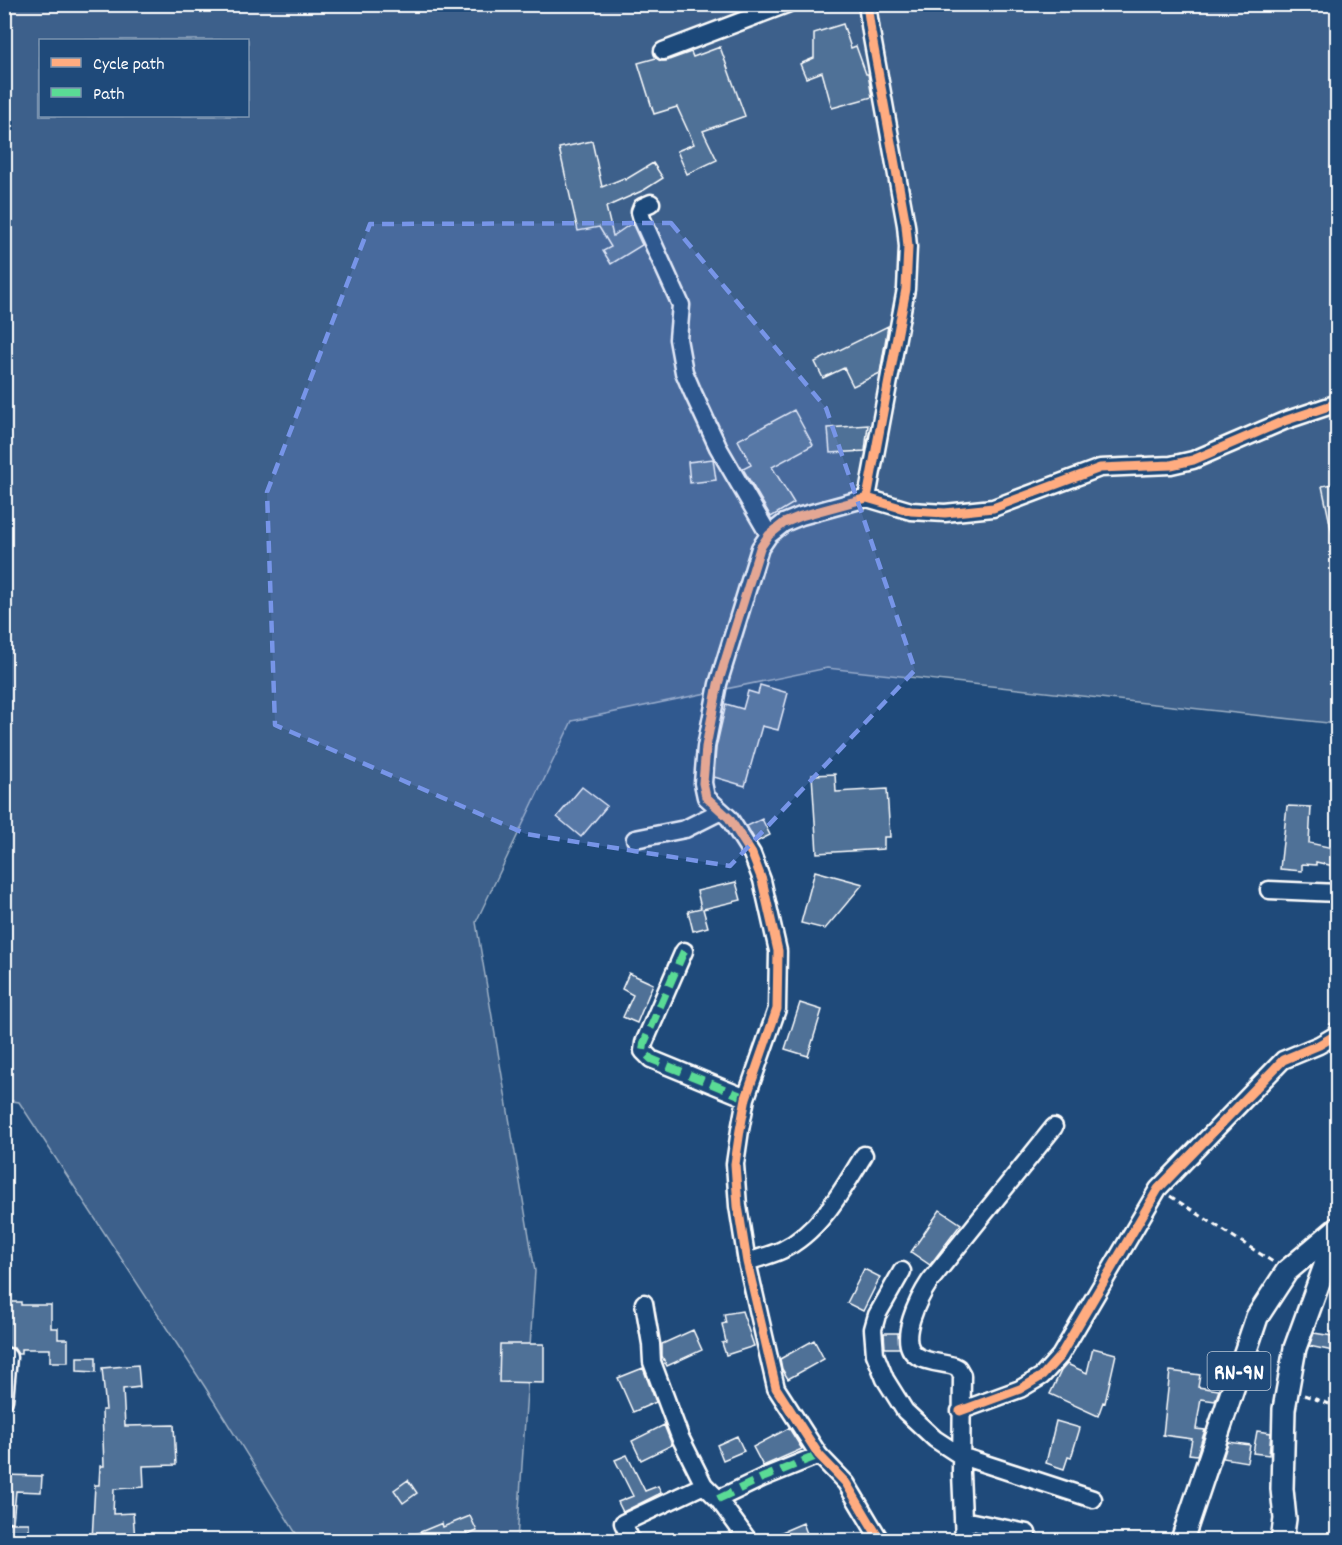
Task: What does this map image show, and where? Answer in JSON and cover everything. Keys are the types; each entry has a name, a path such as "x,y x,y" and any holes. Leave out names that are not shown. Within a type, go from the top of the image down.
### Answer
{"main road":[{"name":"RN-9N","path":"1182,1540 1257,1317 1287,1271 1338,1229"},
{"name":"RN-9N","path":"1282,1540 1285,1519 1282,1489 1284,1409 1295,1348 1338,1229"}],"street":[{"path":"663,51 787,4"},
{"path":"867,4 908,247 902,310 867,498"},
{"path":"651,203 642,207 642,219 681,304 678,339 684,372 718,447 769,535"},
{"path":"880,1540 846,1483 819,1455 776,1388 747,1262 738,1206 735,1164 746,1098 777,1009 778,951 769,903 759,871 734,825 706,796 704,791 706,747 718,684 741,615 757,556 769,535 784,523 867,498 922,512 945,513 993,508 1100,468 1171,465 1193,460 1284,420 1338,403"},
{"path":"635,839 685,830 721,811"},
{"path":"1269,890 1338,893"},
{"path":"684,951 644,1043 643,1052 651,1059 746,1098"},
{"path":"960,1411 1020,1389 1042,1376 1060,1356 1158,1189 1283,1060 1319,1045 1336,1035 1338,1030"},
{"path":"964,1540 961,1372 954,1366 922,1359 913,1353 908,1340 913,1317 930,1281 1054,1127"},
{"path":"747,1262 783,1250 805,1236 840,1193 864,1155"},
{"path":"902,1271 877,1315 873,1329 874,1354 885,1379 905,1411 935,1439 961,1456 1093,1499"},
{"path":"644,1303 652,1362 669,1411 704,1485 718,1499 748,1540"},
{"path":"4,1400 8,1357"},
{"path":"718,1499 819,1455"},
{"path":"632,1540 623,1523 704,1485"},
{"path":"963,1520 1026,1533"}],"path":[{"path":"1158,1189 1287,1271"},
{"path":"1284,1409 1292,1410 1302,1394 1338,1407"}],"highlighted area":[{"path":"671,223 826,408 915,670 730,866 526,834 275,725 267,492 370,224"}],"shaded area":[{"path":"5,5 1337,5 1337,724 827,668 572,721 476,922 535,1271 517,1540 300,1540 205,1387 19,1102 5,1100"}],"building":[{"path":"843,24 851,48 856,46 866,74 868,74 872,97 832,108 822,72 806,78 800,64 814,58 814,33"},
{"path":"720,47 745,116 703,131 717,160 687,174 677,151 694,144 677,107 654,114 638,63 656,58 666,61 691,52 693,57"},
{"path":"592,141 602,187 624,178 625,180 653,163 663,178 644,190 606,207 613,236 632,223 642,245 611,264 603,251 611,247 599,227 578,231 559,148"},
{"path":"888,326 880,373 853,386 844,368 823,378 815,362"},
{"path":"794,410 813,445 772,467 794,503 771,517 743,469 751,465 738,440"},
{"path":"868,425 865,451 830,453 828,428"},
{"path":"713,459 716,480 690,483 688,462"},
{"path":"1338,483 1338,532 1332,533 1322,486"},
{"path":"760,685 788,693 778,730 762,726 745,786 714,777 716,748 726,704 743,709 748,691 758,694"},
{"path":"835,774 836,792 887,789 890,837 884,837 884,849 817,853 812,775"},
{"path":"582,787 607,806 581,837 557,817"},
{"path":"1287,806 1311,807 1309,843 1338,849 1338,867 1316,862 1316,865 1302,864 1302,871 1280,869"},
{"path":"762,819 770,835 756,842 747,826"},
{"path":"815,871 863,884 825,929 801,923"},
{"path":"736,882 741,900 703,909 708,927 693,931 688,911 701,908 697,891"},
{"path":"629,973 653,984 637,1023 623,1017 633,995 622,989"},
{"path":"800,1003 822,1010 808,1056 785,1049"},
{"path":"940,1210 961,1224 930,1265 911,1252"},
{"path":"864,1269 880,1277 863,1311 847,1303"},
{"path":"4,1302 21,1302 21,1305 51,1305 51,1328 58,1328 58,1339 68,1339 68,1362 50,1362 50,1349 21,1349 21,1354 18,1354 14,1348 4,1347"},
{"path":"742,1311 754,1346 726,1355 722,1343 726,1342 722,1324 726,1323 724,1314"},
{"path":"693,1330 702,1350 667,1366 662,1356 662,1344"},
{"path":"884,1333 898,1333 900,1348 885,1348"},
{"path":"1314,1333 1338,1337 1338,1352 1309,1346"},
{"path":"814,1340 824,1359 788,1379 782,1369 780,1359"},
{"path":"500,1344 544,1344 544,1383 499,1382"},
{"path":"1093,1348 1116,1354 1105,1403 1103,1402 1098,1416 1050,1394 1067,1364 1087,1373"},
{"path":"77,1357 96,1357 96,1372 77,1371"},
{"path":"138,1365 140,1387 123,1389 125,1426 174,1425 176,1465 143,1466 144,1487 114,1489 113,1514 133,1513 135,1540 92,1540 95,1485 99,1485 100,1466 104,1466 102,1410 106,1410 102,1368"},
{"path":"643,1368 656,1402 633,1412 618,1378"},
{"path":"1170,1371 1200,1375 1198,1387 1219,1390 1215,1401 1201,1399 1196,1429 1205,1430 1197,1455 1189,1454 1192,1439 1163,1435"},
{"path":"1056,1421 1080,1428 1071,1458 1068,1457 1064,1469 1046,1463"},
{"path":"664,1425 672,1445 641,1460 632,1441"},
{"path":"789,1428 802,1449 763,1466 753,1447"},
{"path":"1257,1431 1271,1433 1269,1455 1253,1453"},
{"path":"737,1436 744,1451 723,1460 717,1445"},
{"path":"1228,1442 1250,1445 1247,1462 1223,1458"},
{"path":"627,1455 645,1491 658,1486 661,1493 623,1512 618,1502 633,1496 615,1460"},
{"path":"4,1475 42,1476 41,1492 16,1491 13,1522 4,1521"},
{"path":"408,1480 417,1493 403,1503 394,1490"},
{"path":"470,1516 477,1531 456,1540 401,1540 442,1523 443,1527"},
{"path":"4,1523 29,1523 29,1540 4,1540"},
{"path":"803,1523 808,1536 797,1540 763,1540"}],"marked path":[{"path":"684,951 644,1043 643,1051 651,1059 746,1098"},
{"path":"718,1499 819,1455"}],"cycle path":[{"path":"867,4 908,247 906,289 867,498"},
{"path":"880,1540 846,1483 819,1455 776,1388 747,1262 738,1206 735,1164 740,1130 746,1098 777,1009 778,951 762,880 752,854 729,818 706,797 703,783 706,747 718,684 760,548 769,535 784,523 867,498 911,511 945,513 993,508 1100,468 1171,465 1193,460 1284,421 1338,403"},
{"path":"960,1411 1020,1389 1042,1376 1060,1356 1158,1189 1283,1060 1319,1045 1336,1035 1338,1030"}]}
